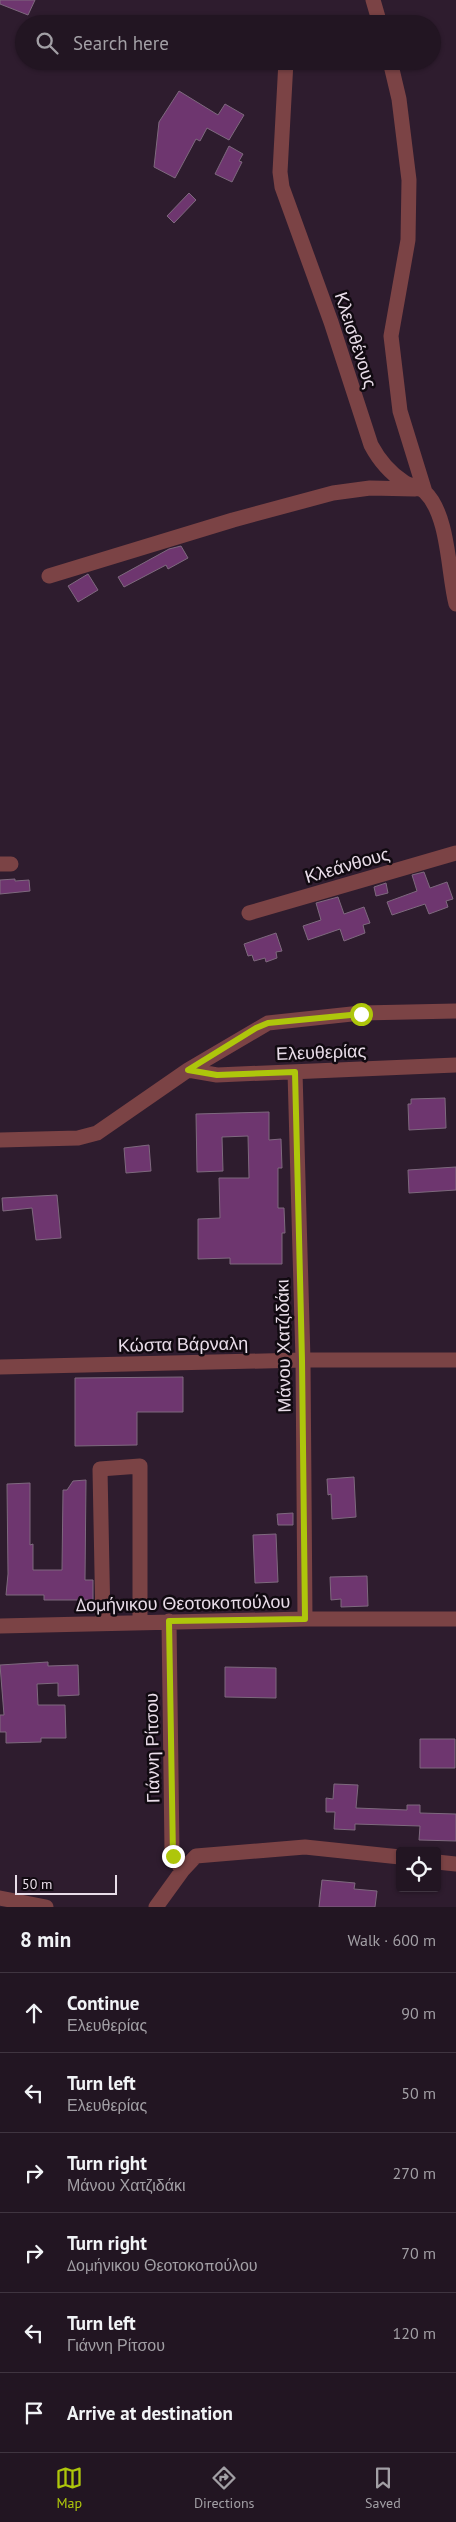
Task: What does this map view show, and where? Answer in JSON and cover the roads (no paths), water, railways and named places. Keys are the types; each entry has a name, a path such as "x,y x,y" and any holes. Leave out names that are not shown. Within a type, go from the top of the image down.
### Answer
{"street":[{"path":"373,0 377,15"},
{"name":"Κλεισθένους","path":"286,70 280,172 282,187 331,322 371,444 379,458 392,473 405,483 422,490 440,516 456,604"},
{"path":"49,576 233,520 353,489 422,490 400,411 391,336 408,240 409,180 399,99 392,70"},
{"name":"Κλεάνθους","path":"249,913 456,853"},
{"name":"Ελευθερίας","path":"0,1140 87,1137 105,1128 188,1070 256,1028 277,1020 361,1014 456,1011"},
{"name":"Ελευθερίας","path":"188,1070 217,1075 456,1065"},
{"name":"Μάνου Χατζιδάκι","path":"295,1072 302,1360 305,1619"},
{"name":"Κώστα Βάρναλη","path":"0,1367 302,1360 456,1360"},
{"path":"103,1623 100,1468 140,1466 140,1622"},
{"name":"Δομήνικου Θεοτοκοπούλου","path":"0,1626 305,1619 456,1620"},
{"name":"Γιάννη Ρίτσου","path":"169,1621 172,1851 182,1870"},
{"path":"156,1907 192,1858 202,1855 305,1847 396,1858"},
{"path":"441,1862 456,1864"},
{"path":"0,1898 46,1907"}]}
